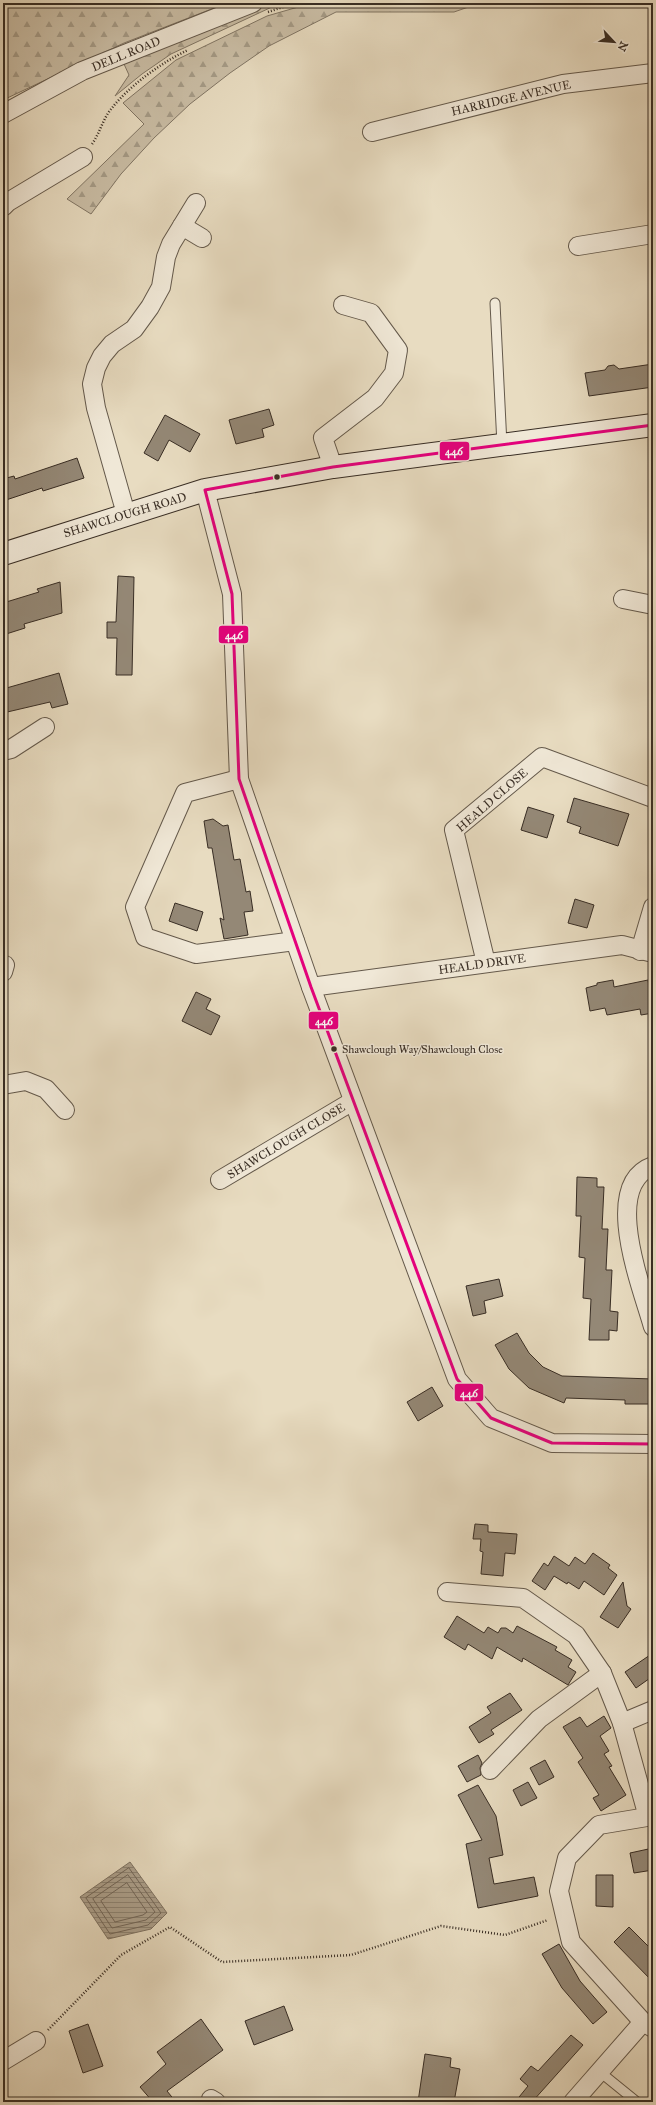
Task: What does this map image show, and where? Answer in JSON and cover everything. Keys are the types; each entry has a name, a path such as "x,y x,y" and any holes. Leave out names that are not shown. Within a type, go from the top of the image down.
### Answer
{"main road":[{"name":"SHAWCLOUGH ROAD","path":"3,554 205,490 332,467 653,425"}],"street":[{"name":"DELL ROAD","path":"3,114 82,71 253,3"},
{"name":"HARRIDGE AVENUE","path":"372,132 563,84 653,73"},
{"path":"3,207 8,202 83,157"},
{"path":"126,514 96,408 92,384 96,368 102,356 112,344 134,329 150,307 161,287 166,258 171,244 196,203"},
{"path":"182,226 202,238"},
{"path":"578,246 653,234"},
{"path":"332,467 323,438 376,398 394,373 398,350 371,313 342,305"},
{"path":"205,490 232,594 239,779 311,987 457,1379 491,1418 552,1443 653,1444"},
{"path":"623,599 653,605"},
{"path":"3,751 11,749 45,727"},
{"name":"HEALD CLOSE","path":"486,963 454,830 542,757 653,798"},
{"path":"239,779 185,793 135,908 145,937 196,954 295,941"},
{"path":"646,952 653,907"},
{"name":"HEALD DRIVE","path":"311,987 622,945 646,952"},
{"path":"3,1085 26,1081 46,1089 65,1110"},
{"name":"SHAWCLOUGH CLOSE","path":"220,1180 353,1101"},
{"path":"653,1166 638,1177 628,1194 625,1212 631,1250 653,1327"},
{"path":"447,1592 523,1598 576,1635 602,1673 622,1723 650,1817 599,1825 567,1858 559,1891 571,1942 648,2025 600,2072 573,2102"},
{"path":"490,1770 539,1719 602,1673"},
{"path":"622,1723 653,1710"},
{"path":"3,2061 36,2041"}],"lane":[{"path":"495,303 502,445"},
{"path":"600,2072 637,2102"}],"path":[{"path":"83,157 95,139 111,109 136,85 173,56"},
{"path":"36,2041 121,1956 170,1927 222,1962 351,1955 441,1926 505,1936 564,1914"}],"green space":[{"path":"3,3 227,3 124,43 3,100"},
{"path":"271,3 276,3 274,6 171,54 142,74 115,96 129,75 124,64"},
{"path":"312,3 480,3 454,12 336,12 269,46 230,73 190,104 154,138 121,174 91,214 67,199 144,124 123,103 176,60 267,16"}],"water":[{"path":"130,1862 167,1913 151,1929 108,1939 80,1897"}],"building":[{"path":"653,364 653,387 589,396 585,373 605,370 608,366 614,365 619,369"},
{"path":"269,409 274,425 262,429 264,437 236,444 229,420"},
{"path":"165,415 200,434 190,452 169,440 158,461 144,453"},
{"path":"77,458 84,478 43,491 42,488 3,501 3,479 14,476 15,479"},
{"path":"118,576 134,577 132,675 116,675 117,638 107,638 107,622 116,622"},
{"path":"60,582 62,613 24,624 25,628 3,635 3,603 39,592 37,589"},
{"path":"59,673 68,704 52,708 50,702 3,713 3,689"},
{"path":"574,798 629,814 618,846 579,833 581,827 567,822"},
{"path":"528,807 554,815 547,838 521,830"},
{"path":"213,819 223,826 228,825 234,860 240,859 246,892 250,891 253,911 244,912 248,935 224,939 220,918 224,920 212,848 208,848 204,821"},
{"path":"575,899 594,905 587,928 568,923"},
{"path":"175,903 203,912 197,931 169,921"},
{"path":"613,980 614,987 648,980 653,1013 641,1015 640,1009 607,1015 605,1008 590,1011 586,988 597,985 597,983"},
{"path":"196,992 211,999 206,1009 220,1016 211,1035 182,1021"},
{"path":"577,1177 597,1178 597,1187 604,1187 602,1229 608,1229 606,1270 612,1270 610,1311 618,1312 617,1331 609,1330 609,1340 589,1340 591,1299 583,1298 585,1258 579,1257 581,1216 576,1216"},
{"path":"499,1279 503,1296 484,1301 486,1313 473,1316 466,1286"},
{"path":"517,1333 529,1353 543,1367 562,1376 653,1379 653,1404 625,1404 625,1400 566,1398 564,1403 529,1388 509,1369 495,1345"},
{"path":"432,1387 443,1406 418,1421 407,1402"},
{"path":"475,1524 488,1525 488,1532 517,1534 515,1554 505,1553 503,1576 481,1574 483,1552 480,1551 481,1539 473,1539"},
{"path":"593,1553 610,1565 608,1568 617,1575 604,1595 584,1581 579,1589 554,1576 545,1590 532,1581 544,1563 548,1566 554,1556 569,1566 575,1557 585,1564"},
{"path":"623,1582 627,1606 631,1609 618,1628 600,1617"},
{"path":"457,1616 484,1633 488,1627 498,1633 501,1628 506,1628 513,1633 517,1626 557,1647 555,1650 572,1660 568,1667 576,1672 568,1685 523,1658 522,1662 497,1647 492,1659 468,1644 465,1650 444,1637"},
{"path":"653,1653 653,1676 636,1688 625,1672"},
{"path":"510,1693 522,1710 491,1730 494,1734 479,1743 469,1727 491,1713 487,1707"},
{"path":"604,1716 611,1728 600,1736 609,1751 604,1754 612,1766 609,1767 626,1795 601,1811 593,1798 599,1795 578,1762 583,1758 563,1727 580,1717 587,1727"},
{"path":"478,1755 482,1763 480,1768 481,1775 467,1782 458,1766"},
{"path":"545,1760 554,1777 539,1785 530,1768"},
{"path":"528,1782 537,1798 521,1806 513,1790"},
{"path":"478,1785 496,1816 503,1855 489,1858 494,1884 534,1877 538,1896 478,1908 466,1844 482,1840 458,1795"},
{"path":"653,1848 653,1870 634,1873 630,1853"},
{"path":"596,1875 613,1875 613,1907 596,1906"},
{"path":"629,1927 653,1951 653,1982 614,1942"},
{"path":"559,1944 580,1981 607,2012 593,2024 562,1988 542,1954"},
{"path":"284,2006 293,2030 254,2045 245,2021"},
{"path":"201,2019 223,2050 167,2091 176,2102 153,2102 140,2087 166,2064 157,2052"},
{"path":"88,2024 103,2066 83,2073 69,2031"},
{"path":"571,2035 583,2045 532,2102 515,2102 528,2086 520,2079 531,2066 538,2071"},
{"path":"425,2054 451,2058 450,2067 460,2069 454,2102 418,2102"}],"transit line":[{"name":"446","path":"653,425 333,467 205,490 232,594 239,779 311,987 457,1379 491,1418 552,1443 653,1444"}],"place":[{"name":"Shawclough Way/Shawclough Close","path":"334,1049"}]}
